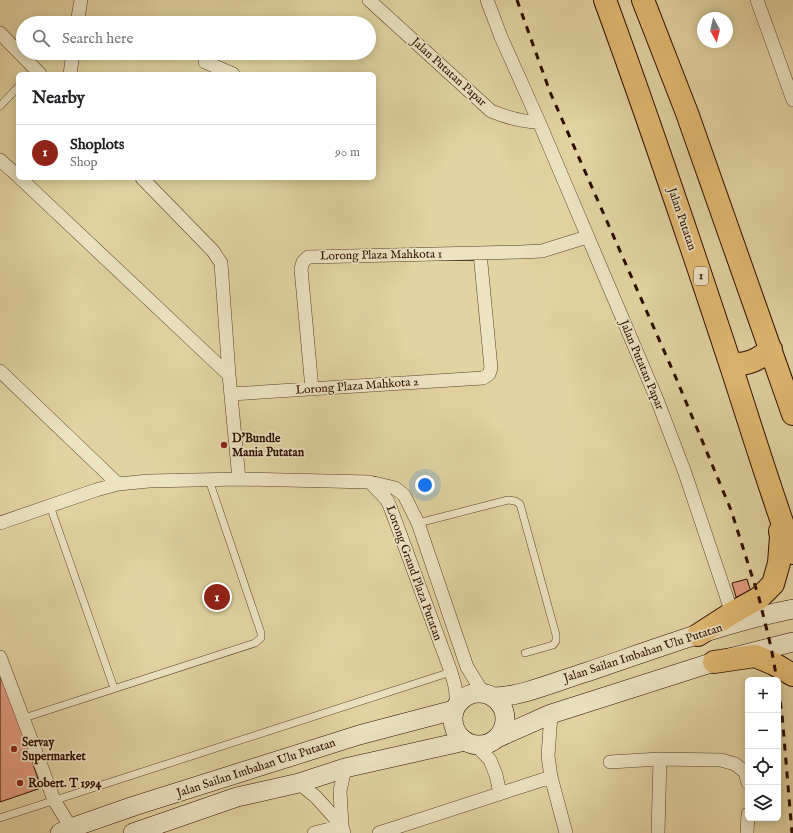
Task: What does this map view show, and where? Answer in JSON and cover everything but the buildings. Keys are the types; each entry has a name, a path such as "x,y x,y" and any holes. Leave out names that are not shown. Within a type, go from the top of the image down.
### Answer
{"highway":[{"name":"Jalan Putatan","path":"605,0 651,127 731,364 774,502 793,553"},
{"path":"643,0 687,113 793,414"},
{"path":"731,364 741,365 753,362 762,357 770,349"},
{"path":"698,635 759,598 773,584 779,563 781,537 774,502"},
{"path":"714,662 755,656 774,664 793,675"}],"street":[{"path":"78,16 81,0"},
{"name":"Jalan Putatan Papar","path":"369,0 491,111 524,122 539,122"},
{"name":"Jalan Putatan Papar","path":"488,0 501,37 539,122 658,402 686,474 732,613"},
{"path":"757,0 793,100"},
{"path":"0,32 16,50"},
{"path":"24,60 35,72"},
{"path":"70,72 72,60"},
{"path":"205,62 228,72"},
{"path":"0,160 16,174"},
{"path":"22,180 229,375"},
{"path":"144,180 213,251 221,263 229,375 240,479"},
{"name":"Lorong Plaza Mahkota 1","path":"312,389 302,269 302,262 308,257 542,251 587,237"},
{"name":"Lorong Plaza Mahkota 2","path":"231,394 483,378 489,374 491,368 480,253"},
{"path":"0,371 118,484"},
{"path":"0,523 118,484 149,481 240,479 370,482"},
{"name":"Lorong Grand Plaza Putatan","path":"370,482 395,488 404,495 418,523 468,667 488,695"},
{"name":"Lorong Grand Plaza Putatan","path":"370,482 387,500 394,515 451,672 455,686 456,707"},
{"name":"Jalan Sailan Imbahan Ulu Putatan","path":"488,695 503,697 763,615 793,609"},
{"path":"470,743 484,745 551,714 714,662 793,642"},
{"path":"0,657 65,831"},
{"path":"498,738 505,724 506,716 504,709 488,695 475,693 462,699 456,707 453,719 454,727 459,735 490,760 496,775 500,794"},
{"name":"Jalan Sailan Imbahan Ulu Putatan","path":"65,831 134,806 359,735 456,707"},
{"path":"551,714 548,756 550,777 566,833"},
{"name":"Jalan Sailan Imbahan Ulu Putatan","path":"133,833 238,797 299,783 345,768 470,743"},
{"path":"658,833 660,760"},
{"path":"610,762 721,760 735,764 745,772"},
{"path":"343,830 340,791 345,768"},
{"path":"379,833 550,777"},
{"path":"299,783 316,797 343,830"},
{"path":"747,833 748,821"},
{"path":"314,833 343,830"}],"lane":[{"path":"0,106 16,89"},
{"path":"24,718 255,643 261,638 262,634 209,480"},
{"path":"418,523 508,500 515,501 520,504 556,635 556,641 553,645 525,653"},
{"path":"50,506 114,688"},
{"path":"0,818 451,672"}],"railway":[{"path":"517,0 550,92 676,378 731,510 759,598 776,677"},
{"path":"781,708 792,833"}],"place":[{"name":"D'Bundle Mania Putatan","path":"224,445"},
{"name":"Shoplots","path":"217,597"},
{"name":"Servay Supermarket","path":"14,749"},
{"name":"Robert. T 1994","path":"20,783"}]}
